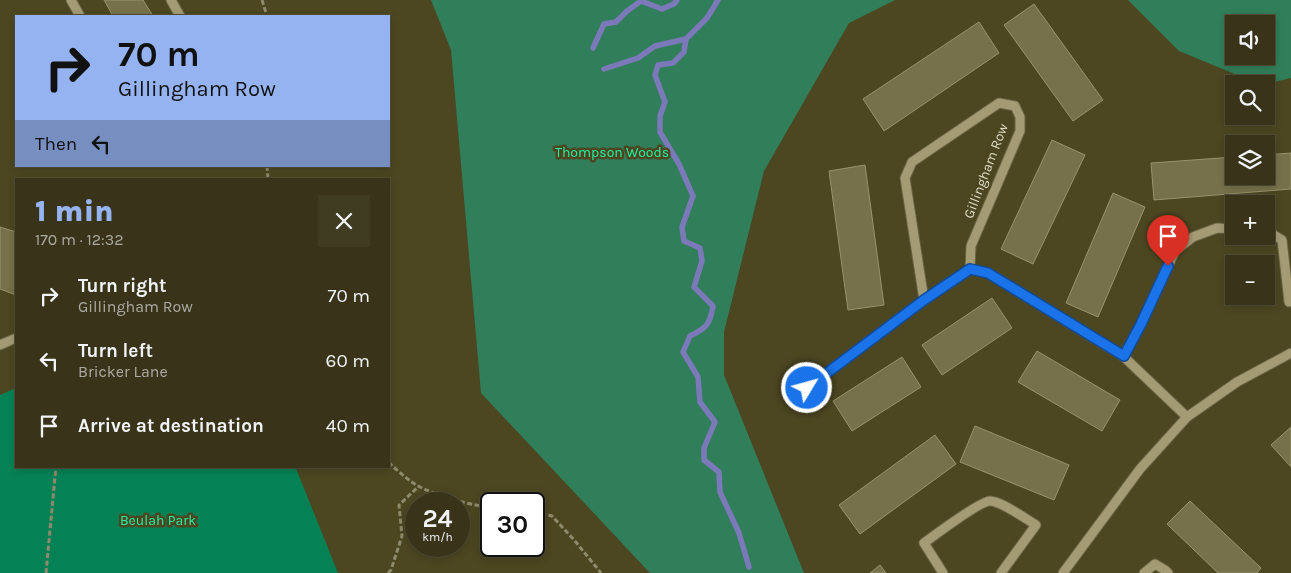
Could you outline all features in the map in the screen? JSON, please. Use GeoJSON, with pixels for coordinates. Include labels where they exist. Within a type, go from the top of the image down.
{"type":"FeatureCollection","features":[{"type":"Feature","properties":{"kind":"street"},"geometry":{"type":"LineString","coordinates":[[71,0],[79,15]]}},
{"type":"Feature","properties":{"kind":"street"},"geometry":{"type":"LineString","coordinates":[[171,0],[179,15]]}},
{"type":"Feature","properties":{"kind":"street","name":"Gillingham Row"},"geometry":{"type":"LineString","coordinates":[[924,300],[905,178],[912,162],[999,104],[1015,106],[1020,117],[1020,131],[971,246],[970,269]]}},
{"type":"Feature","properties":{"kind":"street"},"geometry":{"type":"LineString","coordinates":[[1124,356],[1175,251],[1193,237],[1217,228],[1225,228]]}},
{"type":"Feature","properties":{"kind":"street"},"geometry":{"type":"LineString","coordinates":[[1275,236],[1282,240],[1289,302]]}},
{"type":"Feature","properties":{"kind":"street"},"geometry":{"type":"LineString","coordinates":[[807,388],[924,300],[970,269],[988,273],[1124,356],[1187,417]]}},
{"type":"Feature","properties":{"kind":"street"},"geometry":{"type":"LineString","coordinates":[[0,345],[15,338]]}},
{"type":"Feature","properties":{"kind":"street"},"geometry":{"type":"LineString","coordinates":[[1062,573],[1140,469],[1187,417],[1237,382],[1291,354]]}},
{"type":"Feature","properties":{"kind":"street"},"geometry":{"type":"LineString","coordinates":[[944,573],[924,543],[979,505],[990,501],[1002,505],[1036,524],[1003,572]]}},
{"type":"Feature","properties":{"kind":"street"},"geometry":{"type":"LineString","coordinates":[[1144,573],[1155,564],[1168,573]]}},
{"type":"Feature","properties":{"kind":"path"},"geometry":{"type":"LineString","coordinates":[[262,0],[267,15]]}},
{"type":"Feature","properties":{"kind":"path"},"geometry":{"type":"LineString","coordinates":[[390,463],[419,486],[450,499],[480,506]]}},
{"type":"Feature","properties":{"kind":"path"},"geometry":{"type":"LineString","coordinates":[[46,573],[56,468]]}},
{"type":"Feature","properties":{"kind":"path"},"geometry":{"type":"LineString","coordinates":[[388,573],[391,570],[402,536],[399,505],[419,486]]}},
{"type":"Feature","properties":{"kind":"path"},"geometry":{"type":"LineString","coordinates":[[545,514],[552,516],[575,540],[601,573]]}},
{"type":"Feature","properties":{"kind":"green space","name":"Thompson Woods"},"geometry":{"type":"Polygon","coordinates":[[[431,0],[895,0],[849,23],[764,171],[724,332],[724,375],[804,573],[650,573],[481,393],[451,50],[431,0]]]}},
{"type":"Feature","properties":{"kind":"green space"},"geometry":{"type":"Polygon","coordinates":[[[1128,0],[1291,0],[1291,78],[1275,82],[1275,75],[1237,75],[1179,51],[1128,0]]]}},
{"type":"Feature","properties":{"kind":"green space","name":"Beulah Park"},"geometry":{"type":"Polygon","coordinates":[[[15,388],[15,468],[296,468],[338,573],[0,573],[0,395],[15,388]]]}},
{"type":"Feature","properties":{"kind":"building"},"geometry":{"type":"Polygon","coordinates":[[[104,0],[143,0],[152,15],[112,15],[104,0]]]}},
{"type":"Feature","properties":{"kind":"building"},"geometry":{"type":"Polygon","coordinates":[[[1034,4],[1103,100],[1073,121],[1004,25],[1034,4]]]}},
{"type":"Feature","properties":{"kind":"building"},"geometry":{"type":"Polygon","coordinates":[[[979,22],[999,53],[884,131],[863,99],[979,22]]]}},
{"type":"Feature","properties":{"kind":"building"},"geometry":{"type":"Polygon","coordinates":[[[1052,140],[1085,155],[1033,264],[1001,249],[1052,140]]]}},
{"type":"Feature","properties":{"kind":"building"},"geometry":{"type":"Polygon","coordinates":[[[1291,153],[1291,189],[1154,200],[1151,163],[1225,158],[1225,185],[1275,185],[1275,154],[1291,153]]]}},
{"type":"Feature","properties":{"kind":"building"},"geometry":{"type":"Polygon","coordinates":[[[865,165],[884,305],[848,310],[829,171],[865,165]]]}},
{"type":"Feature","properties":{"kind":"building"},"geometry":{"type":"Polygon","coordinates":[[[1113,193],[1145,207],[1098,317],[1066,303],[1113,193]]]}},
{"type":"Feature","properties":{"kind":"building"},"geometry":{"type":"Polygon","coordinates":[[[0,227],[15,232],[15,295],[0,289],[0,227]]]}},
{"type":"Feature","properties":{"kind":"building"},"geometry":{"type":"Polygon","coordinates":[[[992,298],[1012,328],[942,375],[922,345],[992,298]]]}},
{"type":"Feature","properties":{"kind":"building"},"geometry":{"type":"Polygon","coordinates":[[[1037,351],[1120,400],[1102,431],[1018,382],[1037,351]]]}},
{"type":"Feature","properties":{"kind":"building"},"geometry":{"type":"Polygon","coordinates":[[[902,357],[921,387],[852,431],[833,401],[902,357]]]}},
{"type":"Feature","properties":{"kind":"building"},"geometry":{"type":"Polygon","coordinates":[[[975,426],[1069,465],[1054,500],[960,462],[975,426]]]}},
{"type":"Feature","properties":{"kind":"building"},"geometry":{"type":"Polygon","coordinates":[[[1291,427],[1291,467],[1271,445],[1291,427]]]}},
{"type":"Feature","properties":{"kind":"building"},"geometry":{"type":"Polygon","coordinates":[[[935,435],[956,464],[860,534],[839,505],[935,435]]]}},
{"type":"Feature","properties":{"kind":"building"},"geometry":{"type":"Polygon","coordinates":[[[1190,501],[1261,568],[1257,573],[1218,573],[1167,524],[1190,501]]]}},
{"type":"Feature","properties":{"kind":"building"},"geometry":{"type":"Polygon","coordinates":[[[880,565],[886,573],[870,573],[880,565]]]}},
{"type":"Feature","properties":{"kind":"waterway"},"geometry":{"type":"LineString","coordinates":[[593,48],[604,24],[616,22],[641,1],[662,9],[674,4],[677,0]]}},
{"type":"Feature","properties":{"kind":"waterway"},"geometry":{"type":"LineString","coordinates":[[604,69],[638,58],[655,46],[686,39],[707,18],[718,0]]}},
{"type":"Feature","properties":{"kind":"waterway"},"geometry":{"type":"LineString","coordinates":[[686,39],[684,52],[673,63],[658,65],[655,75],[665,102],[660,116],[660,132],[679,164],[693,196],[682,227],[684,241],[700,248],[702,261],[694,287],[713,306],[707,325],[690,336],[683,352],[698,377],[700,402],[715,422],[704,448],[704,460],[719,472],[720,492],[739,533],[749,567]]}},
{"type":"Feature","properties":{"kind":"route"},"geometry":{"type":"LineString","coordinates":[[807,388],[924,300],[970,269],[988,273],[1124,356],[1168,266]]}}]}
